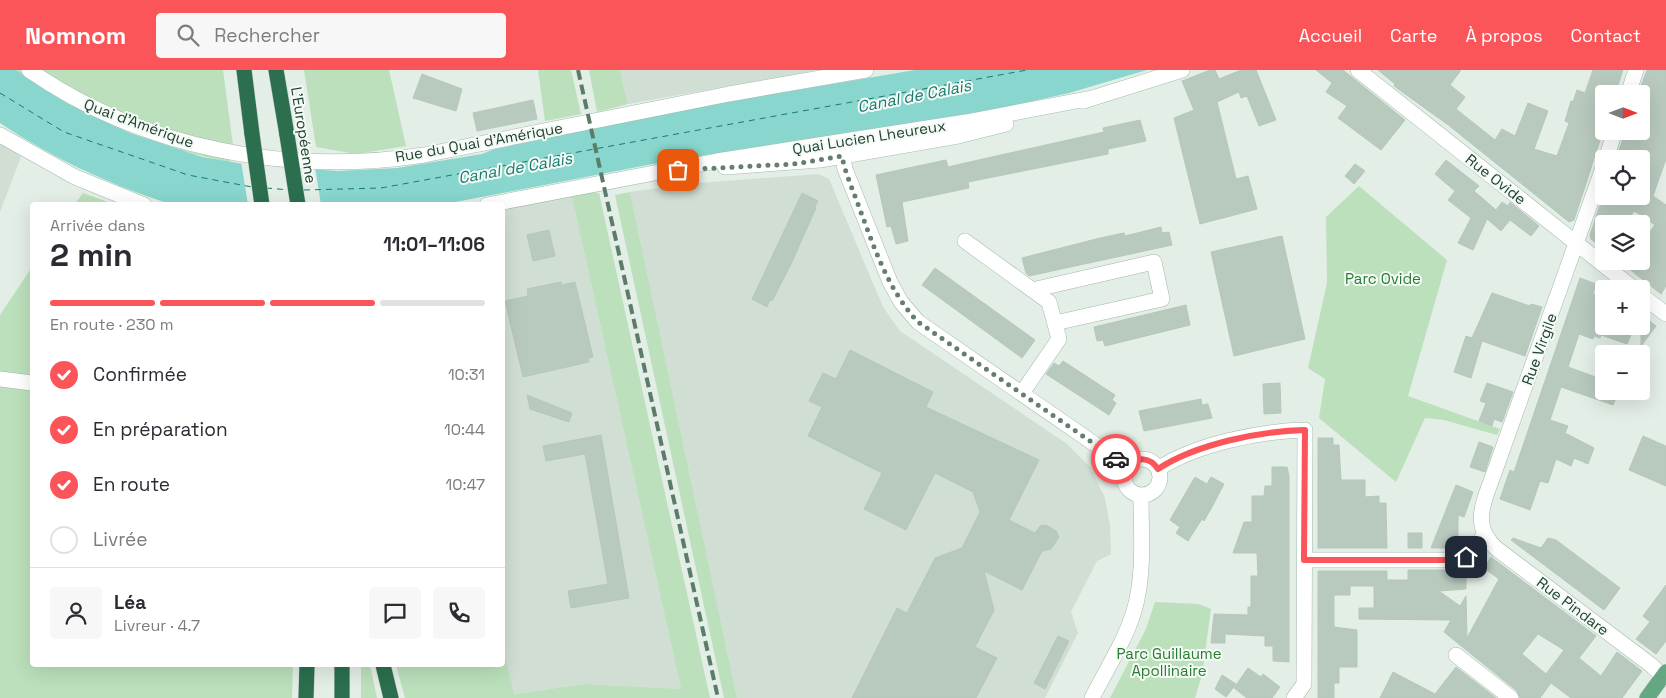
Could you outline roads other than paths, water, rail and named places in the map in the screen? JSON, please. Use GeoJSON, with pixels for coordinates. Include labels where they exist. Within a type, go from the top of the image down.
{"type":"FeatureCollection","features":[{"type":"Feature","properties":{"kind":"highway"},"geometry":{"type":"LineString","coordinates":[[244,70],[262,202]]}},
{"type":"Feature","properties":{"kind":"highway","name":"L'Européenne"},"geometry":{"type":"LineString","coordinates":[[276,70],[298,202]]}},
{"type":"Feature","properties":{"kind":"highway"},"geometry":{"type":"LineString","coordinates":[[306,698],[307,667]]}},
{"type":"Feature","properties":{"kind":"highway"},"geometry":{"type":"LineString","coordinates":[[342,667],[342,698]]}},
{"type":"Feature","properties":{"kind":"highway"},"geometry":{"type":"LineString","coordinates":[[383,667],[391,698]]}},
{"type":"Feature","properties":{"kind":"main road"},"geometry":{"type":"LineString","coordinates":[[1647,698],[1665,676]]}},
{"type":"Feature","properties":{"kind":"street","name":"Quai d'Amérique"},"geometry":{"type":"LineString","coordinates":[[29,70],[59,90],[97,110],[198,145],[226,152]]}},
{"type":"Feature","properties":{"kind":"street","name":"Rue du Quai d'Amérique"},"geometry":{"type":"LineString","coordinates":[[226,152],[251,156],[311,160],[406,158],[729,94],[866,70]]}},
{"type":"Feature","properties":{"kind":"street","name":"Quai Lucien Lheureux"},"geometry":{"type":"LineString","coordinates":[[502,202],[646,173],[841,148],[1092,98],[1182,70]]}},
{"type":"Feature","properties":{"kind":"street","name":"Rue Ovide"},"geometry":{"type":"LineString","coordinates":[[1358,70],[1623,280]]}},
{"type":"Feature","properties":{"kind":"street"},"geometry":{"type":"LineString","coordinates":[[1631,85],[1636,70]]}},
{"type":"Feature","properties":{"kind":"street"},"geometry":{"type":"LineString","coordinates":[[0,135],[75,177],[137,202]]}},
{"type":"Feature","properties":{"kind":"street"},"geometry":{"type":"LineString","coordinates":[[841,148],[863,218],[890,282],[901,302],[918,322],[1128,467]]}},
{"type":"Feature","properties":{"kind":"street","name":"Rue Virgile"},"geometry":{"type":"LineString","coordinates":[[1484,535],[1481,511],[1595,191]]}},
{"type":"Feature","properties":{"kind":"street"},"geometry":{"type":"LineString","coordinates":[[965,241],[1049,302],[1059,339],[1022,393]]}},
{"type":"Feature","properties":{"kind":"street"},"geometry":{"type":"LineString","coordinates":[[1032,290],[1154,262],[1162,299],[1055,323]]}},
{"type":"Feature","properties":{"kind":"street"},"geometry":{"type":"LineString","coordinates":[[1650,301],[1665,310]]}},
{"type":"Feature","properties":{"kind":"street"},"geometry":{"type":"LineString","coordinates":[[0,379],[30,383]]}},
{"type":"Feature","properties":{"kind":"street"},"geometry":{"type":"LineString","coordinates":[[1158,469],[1190,454],[1236,440],[1276,430],[1305,430],[1304,684],[1294,698]]}},
{"type":"Feature","properties":{"kind":"street"},"geometry":{"type":"LineString","coordinates":[[1136,460],[1145,460],[1153,463],[1158,469],[1160,480],[1156,488],[1149,493],[1141,495],[1133,492],[1126,484],[1125,475],[1128,467],[1136,460]]}},
{"type":"Feature","properties":{"kind":"street"},"geometry":{"type":"LineString","coordinates":[[1092,698],[1127,629],[1136,601],[1141,573],[1141,495]]}},
{"type":"Feature","properties":{"kind":"street"},"geometry":{"type":"LineString","coordinates":[[1304,560],[1460,560],[1473,552],[1484,535]]}},
{"type":"Feature","properties":{"kind":"street","name":"Rue Pindare"},"geometry":{"type":"LineString","coordinates":[[1484,535],[1497,549],[1665,676]]}},
{"type":"Feature","properties":{"kind":"street"},"geometry":{"type":"LineString","coordinates":[[1456,655],[1511,698]]}},
{"type":"Feature","properties":{"kind":"water","name":"Canal de Calais"},"geometry":{"type":"Polygon","coordinates":[[[0,70],[16,70],[67,103],[130,133],[202,157],[250,165],[338,171],[397,168],[482,154],[495,149],[703,106],[915,70],[1147,70],[1069,93],[987,111],[668,161],[456,202],[164,202],[79,168],[39,147],[0,123],[0,70]]]}},
{"type":"Feature","properties":{"kind":"railway"},"geometry":{"type":"LineString","coordinates":[[578,70],[718,698]]}},
{"type":"Feature","properties":{"kind":"park label","name":"Parc Ovide"},"geometry":{"type":"Point","coordinates":[1383,278]}},
{"type":"Feature","properties":{"kind":"park label","name":"Parc Guillaume Apollinaire"},"geometry":{"type":"Point","coordinates":[1169,662]}}]}
